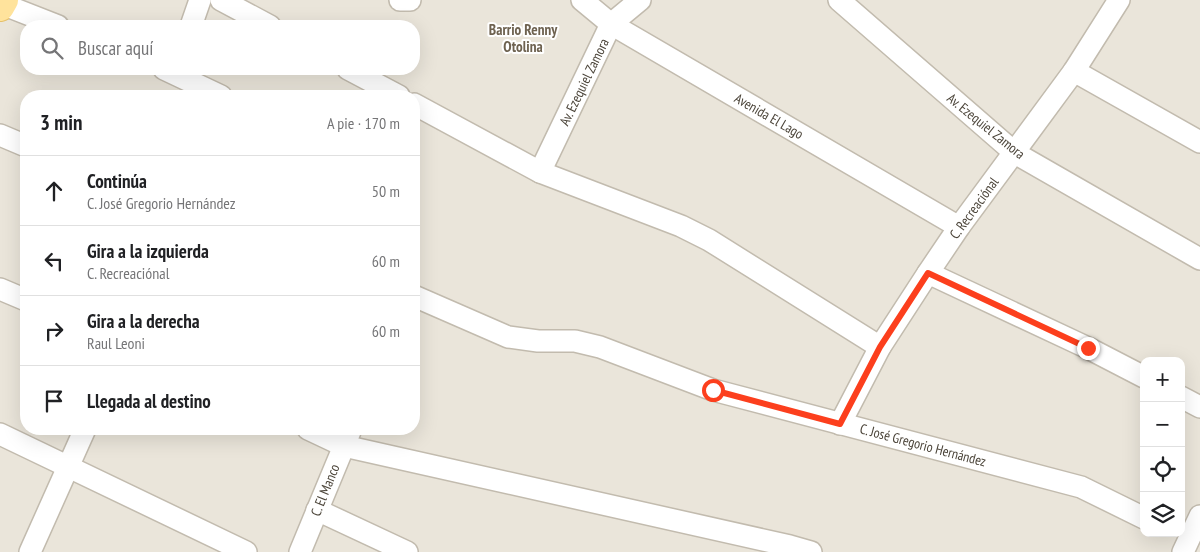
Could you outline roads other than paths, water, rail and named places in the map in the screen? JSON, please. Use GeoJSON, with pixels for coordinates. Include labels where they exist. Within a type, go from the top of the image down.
{"type":"FeatureCollection","features":[{"type":"Feature","properties":{"kind":"street"},"geometry":{"type":"LineString","coordinates":[[193,20],[200,0]]}},
{"type":"Feature","properties":{"kind":"street"},"geometry":{"type":"LineString","coordinates":[[221,0],[259,20]]}},
{"type":"Feature","properties":{"kind":"street"},"geometry":{"type":"LineString","coordinates":[[400,0],[410,0]]}},
{"type":"Feature","properties":{"kind":"street","name":"Avenida El Lago"},"geometry":{"type":"LineString","coordinates":[[582,0],[611,24],[959,228]]}},
{"type":"Feature","properties":{"kind":"street","name":"Av. Ezequiel Zamora"},"geometry":{"type":"LineString","coordinates":[[540,172],[611,24],[640,0]]}},
{"type":"Feature","properties":{"kind":"street","name":"Av. Ezequiel Zamora"},"geometry":{"type":"LineString","coordinates":[[839,0],[1015,153],[1200,259]]}},
{"type":"Feature","properties":{"kind":"street","name":"C. Recreaciónal"},"geometry":{"type":"LineString","coordinates":[[840,424],[880,347],[928,273],[1074,71],[1117,1]]}},
{"type":"Feature","properties":{"kind":"street"},"geometry":{"type":"LineString","coordinates":[[2,4],[43,20]]}},
{"type":"Feature","properties":{"kind":"street"},"geometry":{"type":"LineString","coordinates":[[1074,71],[1200,142]]}},
{"type":"Feature","properties":{"kind":"street"},"geometry":{"type":"LineString","coordinates":[[181,75],[210,90]]}},
{"type":"Feature","properties":{"kind":"street"},"geometry":{"type":"LineString","coordinates":[[359,75],[388,90]]}},
{"type":"Feature","properties":{"kind":"street"},"geometry":{"type":"LineString","coordinates":[[420,107],[540,172],[681,226],[708,240],[880,347]]}},
{"type":"Feature","properties":{"kind":"street"},"geometry":{"type":"LineString","coordinates":[[0,135],[20,143]]}},
{"type":"Feature","properties":{"kind":"street"},"geometry":{"type":"LineString","coordinates":[[928,273],[1088,348],[1140,375]]}},
{"type":"Feature","properties":{"kind":"street"},"geometry":{"type":"LineString","coordinates":[[0,289],[20,297]]}},
{"type":"Feature","properties":{"kind":"street","name":"C. José Gregorio Hernández"},"geometry":{"type":"LineString","coordinates":[[420,299],[508,336],[538,341],[575,341],[600,347],[713,390],[1081,486],[1140,516]]}},
{"type":"Feature","properties":{"kind":"street"},"geometry":{"type":"LineString","coordinates":[[1185,399],[1200,407]]}},
{"type":"Feature","properties":{"kind":"street"},"geometry":{"type":"LineString","coordinates":[[0,434],[246,552]]}},
{"type":"Feature","properties":{"kind":"street"},"geometry":{"type":"LineString","coordinates":[[30,552],[82,435]]}},
{"type":"Feature","properties":{"kind":"street"},"geometry":{"type":"LineString","coordinates":[[347,437],[811,552]]}},
{"type":"Feature","properties":{"kind":"street","name":"C. El Manco"},"geometry":{"type":"LineString","coordinates":[[300,552],[347,437]]}},
{"type":"Feature","properties":{"kind":"street"},"geometry":{"type":"LineString","coordinates":[[317,510],[407,552]]}},
{"type":"Feature","properties":{"kind":"street"},"geometry":{"type":"LineString","coordinates":[[1186,543],[1200,516]]}},
{"type":"Feature","properties":{"kind":"district","name":"Barrio Renny Otolina"},"geometry":{"type":"Point","coordinates":[523,38]}}]}
